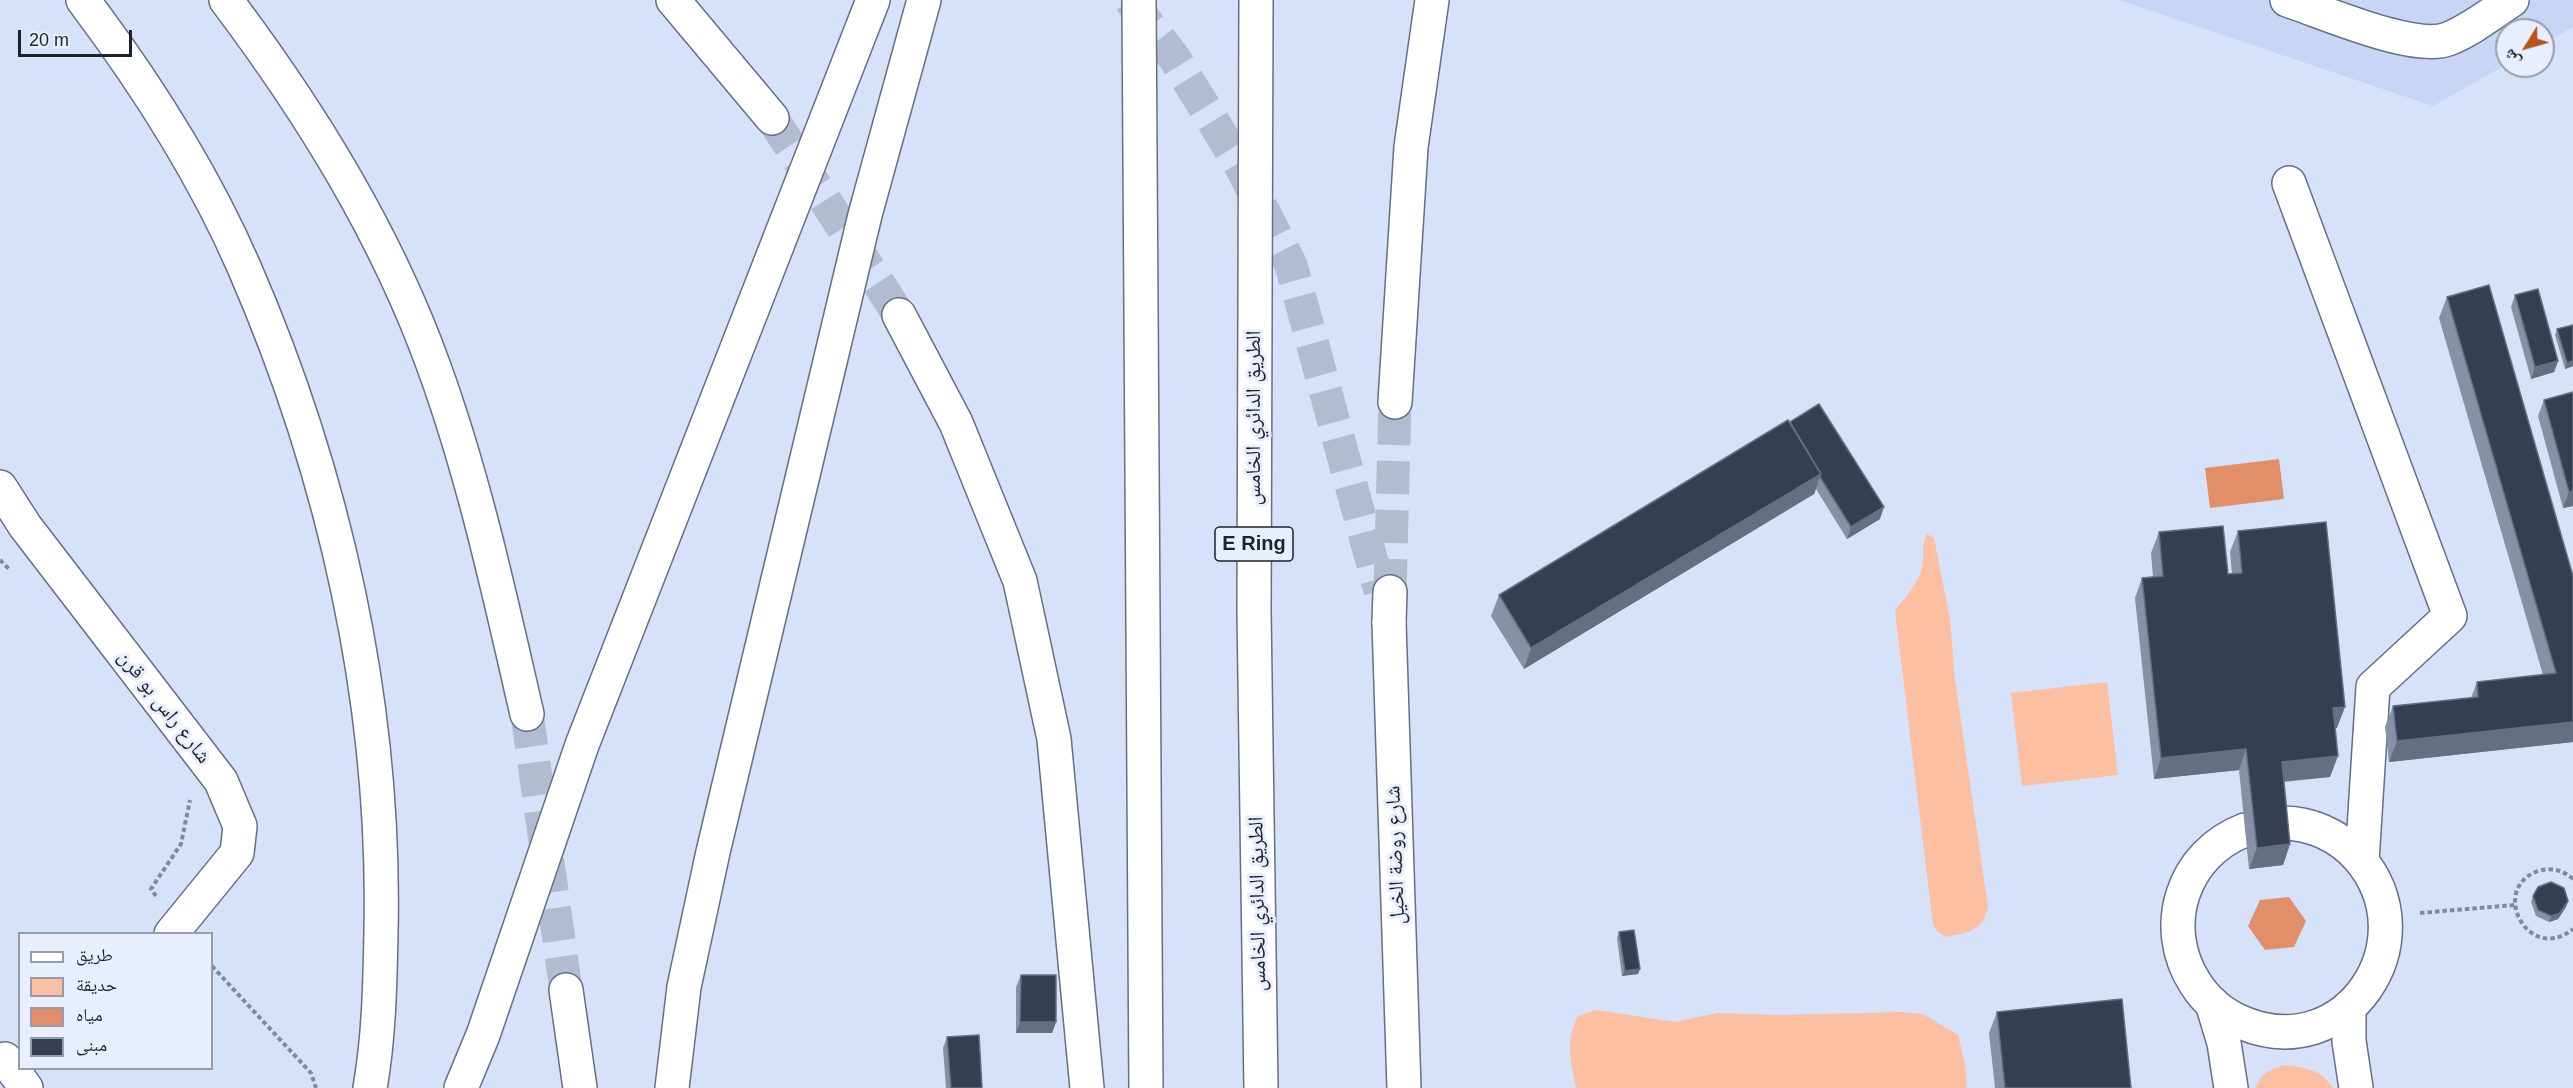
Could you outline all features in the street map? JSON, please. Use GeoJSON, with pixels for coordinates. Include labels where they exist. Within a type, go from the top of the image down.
{"type":"FeatureCollection","features":[{"type":"Feature","properties":{"kind":"main road"},"geometry":{"type":"LineString","coordinates":[[83,0],[144,87],[189,159],[244,266],[282,362],[315,461],[341,561],[362,662],[377,765],[382,867],[380,970],[370,1088]]}},
{"type":"Feature","properties":{"kind":"main road"},"geometry":{"type":"LineString","coordinates":[[226,0],[277,67],[337,162],[390,262],[429,355],[469,472],[527,714]]}},
{"type":"Feature","properties":{"kind":"main road"},"geometry":{"type":"LineString","coordinates":[[673,0],[772,118]]}},
{"type":"Feature","properties":{"kind":"main road"},"geometry":{"type":"LineString","coordinates":[[461,1088],[483,1035],[582,745],[873,0]]}},
{"type":"Feature","properties":{"kind":"main road"},"geometry":{"type":"LineString","coordinates":[[672,1088],[684,987],[713,852],[865,215],[924,0]]}},
{"type":"Feature","properties":{"kind":"main road"},"geometry":{"type":"LineString","coordinates":[[1139,0],[1146,1088]]}},
{"type":"Feature","properties":{"kind":"main road","name":"الطريق الدائري الخامس"},"geometry":{"type":"LineString","coordinates":[[1256,0],[1254,611],[1261,1088]]}},
{"type":"Feature","properties":{"kind":"main road"},"geometry":{"type":"LineString","coordinates":[[1395,402],[1411,147],[1432,0]]}},
{"type":"Feature","properties":{"kind":"main road"},"geometry":{"type":"LineString","coordinates":[[2287,0],[2400,38],[2427,42],[2447,39],[2512,0]]}},
{"type":"Feature","properties":{"kind":"main road"},"geometry":{"type":"LineString","coordinates":[[2289,183],[2450,616],[2373,687],[2362,861]]}},
{"type":"Feature","properties":{"kind":"main road"},"geometry":{"type":"LineString","coordinates":[[899,315],[956,423],[1020,580],[1054,739],[1087,1088]]}},
{"type":"Feature","properties":{"kind":"main road","name":"شارع راس بو قرن"},"geometry":{"type":"LineString","coordinates":[[0,487],[25,526],[221,781],[240,825],[237,853],[174,931]]}},
{"type":"Feature","properties":{"kind":"main road","name":"شارع روضة الخيل"},"geometry":{"type":"LineString","coordinates":[[1386,602],[1404,1088]]}},
{"type":"Feature","properties":{"kind":"main road"},"geometry":{"type":"LineString","coordinates":[[2245,830],[2231,835],[2206,854],[2188,879],[2179,909],[2178,940],[2187,970],[2204,997],[2229,1017],[2257,1029],[2288,1032],[2319,1026],[2349,1007],[2368,988],[2382,960],[2387,929],[2382,898],[2370,869],[2349,846],[2322,830],[2292,822],[2279,823]]}},
{"type":"Feature","properties":{"kind":"main road"},"geometry":{"type":"LineString","coordinates":[[566,990],[580,1088]]}},
{"type":"Feature","properties":{"kind":"main road"},"geometry":{"type":"LineString","coordinates":[[2212,1003],[2224,1043],[2231,1088]]}},
{"type":"Feature","properties":{"kind":"main road"},"geometry":{"type":"LineString","coordinates":[[2349,1007],[2349,1041],[2355,1088]]}},
{"type":"Feature","properties":{"kind":"main road"},"geometry":{"type":"LineString","coordinates":[[8,1058],[26,1088]]}},
{"type":"Feature","properties":{"kind":"path"},"geometry":{"type":"LineString","coordinates":[[0,561],[14,574]]}},
{"type":"Feature","properties":{"kind":"path"},"geometry":{"type":"LineString","coordinates":[[174,931],[151,889],[181,843],[190,800],[183,791]]}},
{"type":"Feature","properties":{"kind":"path"},"geometry":{"type":"LineString","coordinates":[[2573,879],[2563,872],[2551,869],[2532,874],[2519,887],[2515,905],[2521,923],[2535,935],[2554,938],[2573,929]]}},
{"type":"Feature","properties":{"kind":"path"},"geometry":{"type":"LineString","coordinates":[[2385,916],[2515,905]]}},
{"type":"Feature","properties":{"kind":"path"},"geometry":{"type":"LineString","coordinates":[[213,967],[311,1073],[316,1088]]}},
{"type":"Feature","properties":{"kind":"shaded area"},"geometry":{"type":"Polygon","coordinates":[[[2119,0],[2573,0],[2573,27],[2555,37],[2555,18],[2495,18],[2495,71],[2433,106],[2119,0]]]}},
{"type":"Feature","properties":{"kind":"green space"},"geometry":{"type":"Polygon","coordinates":[[[1927,534],[1934,538],[1950,619],[1955,680],[1988,907],[1982,922],[1973,930],[1946,937],[1933,925],[1895,611],[1912,588],[1922,569],[1923,546],[1927,534]]]}},
{"type":"Feature","properties":{"kind":"green space"},"geometry":{"type":"Polygon","coordinates":[[[2107,682],[2118,775],[2022,786],[2011,693],[2107,682]]]}},
{"type":"Feature","properties":{"kind":"green space"},"geometry":{"type":"Polygon","coordinates":[[[1596,1010],[1675,1022],[1718,1013],[1780,1015],[1900,1012],[1923,1014],[1958,1035],[1965,1064],[1967,1088],[1576,1088],[1570,1051],[1571,1034],[1578,1016],[1596,1010]]]}},
{"type":"Feature","properties":{"kind":"green space"},"geometry":{"type":"Polygon","coordinates":[[[2284,1065],[2305,1068],[2318,1073],[2333,1088],[2256,1088],[2267,1073],[2284,1065]]]}},
{"type":"Feature","properties":{"kind":"water"},"geometry":{"type":"Polygon","coordinates":[[[2279,459],[2284,499],[2210,508],[2205,468],[2279,459]]]}},
{"type":"Feature","properties":{"kind":"water"},"geometry":{"type":"Polygon","coordinates":[[[2289,897],[2306,921],[2294,947],[2265,950],[2248,926],[2260,900],[2289,897]]]}},
{"type":"Feature","properties":{"kind":"building"},"geometry":{"type":"Polygon","coordinates":[[[2489,285],[2573,576],[2573,722],[2397,741],[2393,706],[2478,697],[2477,682],[2556,673],[2447,297],[2489,285]]]}},
{"type":"Feature","properties":{"kind":"building"},"geometry":{"type":"Polygon","coordinates":[[[2538,289],[2558,361],[2535,367],[2515,295],[2538,289]]]}},
{"type":"Feature","properties":{"kind":"building"},"geometry":{"type":"Polygon","coordinates":[[[2573,325],[2573,361],[2567,363],[2557,329],[2573,325]]]}},
{"type":"Feature","properties":{"kind":"building"},"geometry":{"type":"Polygon","coordinates":[[[2573,392],[2573,491],[2569,492],[2544,400],[2573,392]]]}},
{"type":"Feature","properties":{"kind":"building"},"geometry":{"type":"Polygon","coordinates":[[[1819,404],[1884,507],[1851,527],[1790,422],[1819,404]]]}},
{"type":"Feature","properties":{"kind":"building"},"geometry":{"type":"Polygon","coordinates":[[[1788,420],[1821,474],[1531,648],[1499,595],[1788,420]]]}},
{"type":"Feature","properties":{"kind":"building"},"geometry":{"type":"Polygon","coordinates":[[[2326,522],[2345,707],[2333,708],[2338,756],[2282,762],[2290,844],[2257,848],[2246,749],[2161,758],[2142,578],[2163,576],[2159,532],[2223,526],[2228,574],[2242,573],[2238,531],[2326,522]]]}},
{"type":"Feature","properties":{"kind":"building"},"geometry":{"type":"Polygon","coordinates":[[[2551,882],[2564,888],[2568,901],[2560,913],[2551,916],[2538,910],[2533,896],[2538,887],[2551,882]]]}},
{"type":"Feature","properties":{"kind":"building"},"geometry":{"type":"Polygon","coordinates":[[[1634,930],[1640,969],[1625,971],[1619,932],[1634,930]]]}},
{"type":"Feature","properties":{"kind":"building"},"geometry":{"type":"Polygon","coordinates":[[[1021,975],[1056,975],[1056,1022],[1020,1022],[1021,975]]]}},
{"type":"Feature","properties":{"kind":"building"},"geometry":{"type":"Polygon","coordinates":[[[2122,999],[2131,1088],[2005,1088],[1997,1012],[2122,999]]]}},
{"type":"Feature","properties":{"kind":"building"},"geometry":{"type":"Polygon","coordinates":[[[979,1035],[982,1088],[951,1088],[947,1037],[979,1035]]]}},
{"type":"Feature","properties":{"kind":"tunnel"},"geometry":{"type":"LineString","coordinates":[[1130,0],[1175,59],[1241,167],[1291,265],[1380,591]]}},
{"type":"Feature","properties":{"kind":"tunnel"},"geometry":{"type":"LineString","coordinates":[[772,118],[899,315]]}},
{"type":"Feature","properties":{"kind":"tunnel"},"geometry":{"type":"LineString","coordinates":[[1390,592],[1395,402]]}},
{"type":"Feature","properties":{"kind":"tunnel"},"geometry":{"type":"LineString","coordinates":[[527,714],[566,990]]}}]}
